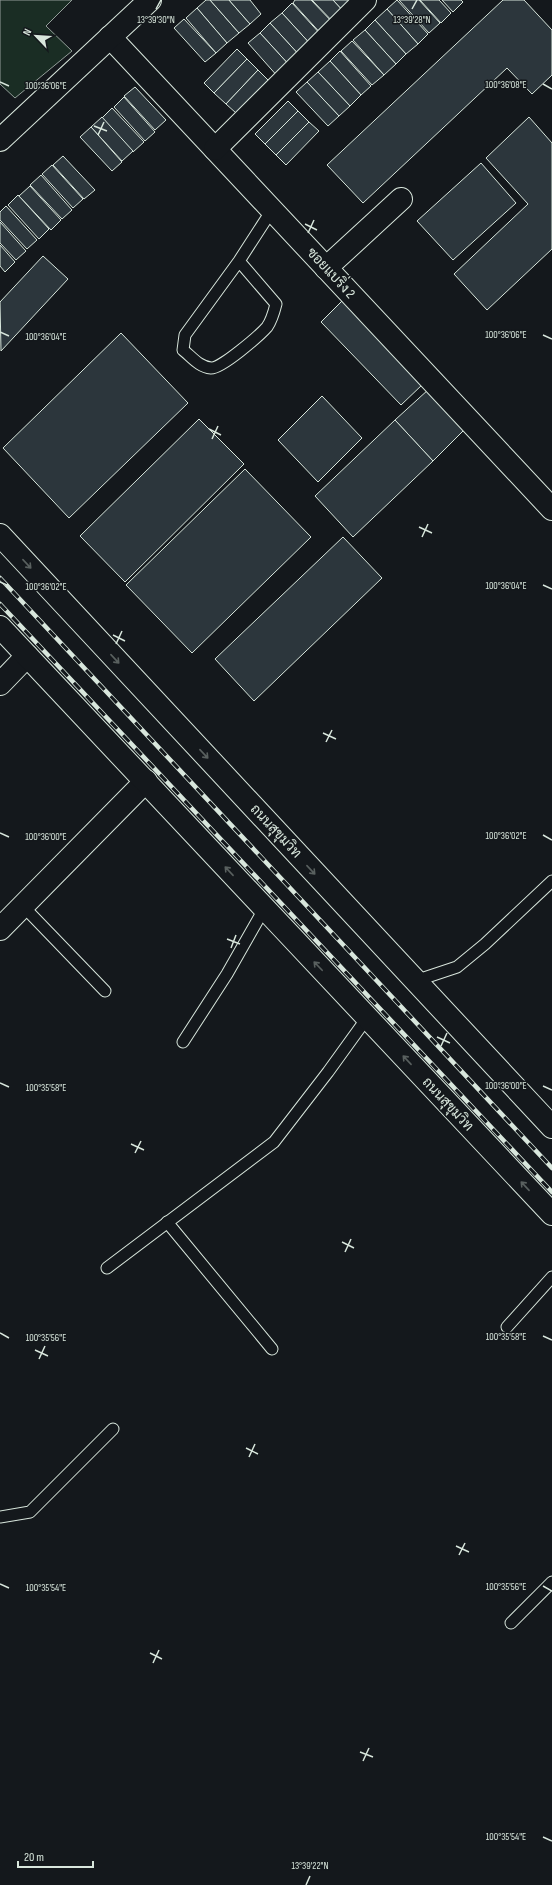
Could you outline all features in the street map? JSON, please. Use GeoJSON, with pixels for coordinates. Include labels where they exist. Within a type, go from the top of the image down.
{"type":"FeatureCollection","features":[{"type":"Feature","properties":{"kind":"main road"},"geometry":{"type":"LineString","coordinates":[[0,140],[150,0]]}},
{"type":"Feature","properties":{"kind":"main road"},"geometry":{"type":"LineString","coordinates":[[215,149],[365,0]]}},
{"type":"Feature","properties":{"kind":"main road","name":"ซอยแบริ่ง 2"},"geometry":{"type":"LineString","coordinates":[[110,37],[552,510]]}},
{"type":"Feature","properties":{"kind":"main road"},"geometry":{"type":"LineString","coordinates":[[326,268],[400,199]]}},
{"type":"Feature","properties":{"kind":"main road","name":"ถนนสุขุมวิท"},"geometry":{"type":"LineString","coordinates":[[0,535],[552,1127]]}},
{"type":"Feature","properties":{"kind":"main road","name":"ถนนสุขุมวิท"},"geometry":{"type":"LineString","coordinates":[[0,627],[552,1214]]}},
{"type":"Feature","properties":{"kind":"main road"},"geometry":{"type":"LineString","coordinates":[[0,684],[27,656]]}},
{"type":"Feature","properties":{"kind":"main road"},"geometry":{"type":"LineString","coordinates":[[0,930],[146,781]]}},
{"type":"Feature","properties":{"kind":"lane"},"geometry":{"type":"LineString","coordinates":[[239,261],[276,304],[274,315],[267,327],[224,364],[213,369],[202,367],[183,350],[185,335],[239,261],[272,210]]}},
{"type":"Feature","properties":{"kind":"lane"},"geometry":{"type":"LineString","coordinates":[[415,981],[457,967],[485,944],[552,881]]}},
{"type":"Feature","properties":{"kind":"lane"},"geometry":{"type":"LineString","coordinates":[[23,906],[105,991]]}},
{"type":"Feature","properties":{"kind":"lane"},"geometry":{"type":"LineString","coordinates":[[183,1042],[227,974],[264,909]]}},
{"type":"Feature","properties":{"kind":"lane"},"geometry":{"type":"LineString","coordinates":[[107,1268],[274,1142],[367,1018]]}},
{"type":"Feature","properties":{"kind":"lane"},"geometry":{"type":"LineString","coordinates":[[167,1222],[272,1349]]}},
{"type":"Feature","properties":{"kind":"lane"},"geometry":{"type":"LineString","coordinates":[[507,1327],[552,1277]]}},
{"type":"Feature","properties":{"kind":"lane"},"geometry":{"type":"LineString","coordinates":[[0,1517],[30,1512],[113,1429]]}},
{"type":"Feature","properties":{"kind":"lane"},"geometry":{"type":"LineString","coordinates":[[511,1623],[552,1582]]}},
{"type":"Feature","properties":{"kind":"green space"},"geometry":{"type":"Polygon","coordinates":[[[0,0],[72,0],[46,26],[72,51],[15,98],[0,84],[0,0]]]}},
{"type":"Feature","properties":{"kind":"building"},"geometry":{"type":"Polygon","coordinates":[[[206,0],[210,0],[239,33],[227,43],[197,8],[206,0]]]}},
{"type":"Feature","properties":{"kind":"building"},"geometry":{"type":"Polygon","coordinates":[[[210,0],[229,0],[250,24],[239,33],[210,0]]]}},
{"type":"Feature","properties":{"kind":"building"},"geometry":{"type":"Polygon","coordinates":[[[229,0],[250,0],[261,14],[250,24],[229,0]]]}},
{"type":"Feature","properties":{"kind":"building"},"geometry":{"type":"Polygon","coordinates":[[[295,0],[311,0],[336,26],[324,37],[293,3],[295,0]]]}},
{"type":"Feature","properties":{"kind":"building"},"geometry":{"type":"Polygon","coordinates":[[[312,0],[333,0],[348,16],[337,26],[312,0]]]}},
{"type":"Feature","properties":{"kind":"building"},"geometry":{"type":"Polygon","coordinates":[[[333,0],[353,0],[348,16],[333,0]]]}},
{"type":"Feature","properties":{"kind":"building"},"geometry":{"type":"Polygon","coordinates":[[[397,0],[428,34],[418,44],[387,9],[397,0]]]}},
{"type":"Feature","properties":{"kind":"building"},"geometry":{"type":"Polygon","coordinates":[[[399,0],[419,0],[440,23],[429,33],[399,0]]]}},
{"type":"Feature","properties":{"kind":"building"},"geometry":{"type":"Polygon","coordinates":[[[420,0],[439,0],[451,13],[441,23],[420,0]]]}},
{"type":"Feature","properties":{"kind":"building"},"geometry":{"type":"Polygon","coordinates":[[[442,0],[461,0],[463,2],[453,12],[442,0]]]}},
{"type":"Feature","properties":{"kind":"building"},"geometry":{"type":"Polygon","coordinates":[[[503,0],[524,0],[552,30],[552,75],[532,94],[507,68],[363,203],[327,165],[503,0]]]}},
{"type":"Feature","properties":{"kind":"building"},"geometry":{"type":"Polygon","coordinates":[[[292,3],[323,37],[313,47],[282,13],[292,3]]]}},
{"type":"Feature","properties":{"kind":"building"},"geometry":{"type":"Polygon","coordinates":[[[197,8],[227,43],[216,53],[186,18],[197,8]]]}},
{"type":"Feature","properties":{"kind":"building"},"geometry":{"type":"Polygon","coordinates":[[[387,9],[418,44],[406,54],[375,20],[387,9]]]}},
{"type":"Feature","properties":{"kind":"building"},"geometry":{"type":"Polygon","coordinates":[[[282,13],[313,47],[301,57],[270,23],[282,13]]]}},
{"type":"Feature","properties":{"kind":"building"},"geometry":{"type":"Polygon","coordinates":[[[184,19],[216,53],[205,62],[174,28],[184,19]]]}},
{"type":"Feature","properties":{"kind":"building"},"geometry":{"type":"Polygon","coordinates":[[[375,20],[406,54],[396,64],[365,30],[375,20]]]}},
{"type":"Feature","properties":{"kind":"building"},"geometry":{"type":"Polygon","coordinates":[[[270,23],[301,57],[291,67],[260,33],[270,23]]]}},
{"type":"Feature","properties":{"kind":"building"},"geometry":{"type":"Polygon","coordinates":[[[365,30],[396,64],[384,75],[353,40],[365,30]]]}},
{"type":"Feature","properties":{"kind":"building"},"geometry":{"type":"Polygon","coordinates":[[[260,33],[291,67],[279,78],[248,43],[260,33]]]}},
{"type":"Feature","properties":{"kind":"building"},"geometry":{"type":"Polygon","coordinates":[[[352,41],[384,75],[372,85],[341,51],[352,41]]]}},
{"type":"Feature","properties":{"kind":"building"},"geometry":{"type":"Polygon","coordinates":[[[237,49],[247,59],[214,93],[204,83],[237,49]]]}},
{"type":"Feature","properties":{"kind":"building"},"geometry":{"type":"Polygon","coordinates":[[[340,51],[371,86],[361,95],[330,61],[340,51]]]}},
{"type":"Feature","properties":{"kind":"building"},"geometry":{"type":"Polygon","coordinates":[[[247,59],[258,70],[226,104],[214,93],[247,59]]]}},
{"type":"Feature","properties":{"kind":"building"},"geometry":{"type":"Polygon","coordinates":[[[330,61],[361,95],[350,106],[318,72],[330,61]]]}},
{"type":"Feature","properties":{"kind":"building"},"geometry":{"type":"Polygon","coordinates":[[[258,70],[268,80],[236,113],[226,104],[258,70]]]}},
{"type":"Feature","properties":{"kind":"building"},"geometry":{"type":"Polygon","coordinates":[[[318,72],[350,106],[339,116],[307,82],[318,72]]]}},
{"type":"Feature","properties":{"kind":"building"},"geometry":{"type":"Polygon","coordinates":[[[307,82],[339,116],[328,126],[296,92],[307,82]]]}},
{"type":"Feature","properties":{"kind":"building"},"geometry":{"type":"Polygon","coordinates":[[[135,87],[166,120],[155,130],[124,96],[135,87]]]}},
{"type":"Feature","properties":{"kind":"building"},"geometry":{"type":"Polygon","coordinates":[[[124,97],[155,132],[145,141],[114,107],[124,97]]]}},
{"type":"Feature","properties":{"kind":"building"},"geometry":{"type":"Polygon","coordinates":[[[288,101],[298,111],[265,144],[255,134],[288,101]]]}},
{"type":"Feature","properties":{"kind":"building"},"geometry":{"type":"Polygon","coordinates":[[[112,108],[144,142],[133,152],[102,118],[112,108]]]}},
{"type":"Feature","properties":{"kind":"building"},"geometry":{"type":"Polygon","coordinates":[[[298,111],[309,122],[276,155],[265,144],[298,111]]]}},
{"type":"Feature","properties":{"kind":"building"},"geometry":{"type":"Polygon","coordinates":[[[102,117],[133,151],[122,161],[91,127],[102,117]]]}},
{"type":"Feature","properties":{"kind":"building"},"geometry":{"type":"Polygon","coordinates":[[[529,117],[552,143],[552,249],[487,310],[454,274],[528,204],[486,158],[529,117]]]}},
{"type":"Feature","properties":{"kind":"building"},"geometry":{"type":"Polygon","coordinates":[[[309,122],[319,131],[286,165],[276,155],[309,122]]]}},
{"type":"Feature","properties":{"kind":"building"},"geometry":{"type":"Polygon","coordinates":[[[91,127],[122,162],[112,171],[80,137],[91,127]]]}},
{"type":"Feature","properties":{"kind":"building"},"geometry":{"type":"Polygon","coordinates":[[[63,156],[95,190],[84,199],[53,165],[63,156]]]}},
{"type":"Feature","properties":{"kind":"building"},"geometry":{"type":"Polygon","coordinates":[[[481,163],[516,203],[453,260],[417,221],[481,163]]]}},
{"type":"Feature","properties":{"kind":"building"},"geometry":{"type":"Polygon","coordinates":[[[52,165],[83,199],[73,208],[42,174],[52,165]]]}},
{"type":"Feature","properties":{"kind":"building"},"geometry":{"type":"Polygon","coordinates":[[[41,175],[72,210],[62,219],[30,185],[41,175]]]}},
{"type":"Feature","properties":{"kind":"building"},"geometry":{"type":"Polygon","coordinates":[[[30,186],[61,220],[51,230],[19,196],[30,186]]]}},
{"type":"Feature","properties":{"kind":"building"},"geometry":{"type":"Polygon","coordinates":[[[18,195],[49,229],[39,239],[8,205],[18,195]]]}},
{"type":"Feature","properties":{"kind":"building"},"geometry":{"type":"Polygon","coordinates":[[[6,206],[37,240],[27,249],[0,220],[0,212],[6,206]]]}},
{"type":"Feature","properties":{"kind":"building"},"geometry":{"type":"Polygon","coordinates":[[[0,222],[26,251],[16,260],[0,243],[0,222]]]}},
{"type":"Feature","properties":{"kind":"building"},"geometry":{"type":"Polygon","coordinates":[[[0,245],[15,262],[5,272],[0,266],[0,245]]]}},
{"type":"Feature","properties":{"kind":"building"},"geometry":{"type":"Polygon","coordinates":[[[43,256],[68,279],[1,351],[0,302],[43,256]]]}},
{"type":"Feature","properties":{"kind":"building"},"geometry":{"type":"Polygon","coordinates":[[[343,300],[423,384],[401,405],[321,322],[343,300]]]}},
{"type":"Feature","properties":{"kind":"building"},"geometry":{"type":"Polygon","coordinates":[[[121,333],[188,403],[69,518],[3,448],[121,333]]]}},
{"type":"Feature","properties":{"kind":"building"},"geometry":{"type":"Polygon","coordinates":[[[429,389],[466,428],[433,461],[395,420],[429,389]]]}},
{"type":"Feature","properties":{"kind":"building"},"geometry":{"type":"Polygon","coordinates":[[[322,396],[362,438],[318,482],[278,440],[322,396]]]}},
{"type":"Feature","properties":{"kind":"building"},"geometry":{"type":"Polygon","coordinates":[[[199,419],[244,464],[125,582],[80,536],[199,419]]]}},
{"type":"Feature","properties":{"kind":"building"},"geometry":{"type":"Polygon","coordinates":[[[395,420],[433,461],[353,537],[315,496],[395,420]]]}},
{"type":"Feature","properties":{"kind":"building"},"geometry":{"type":"Polygon","coordinates":[[[245,469],[311,537],[192,653],[126,585],[245,469]]]}},
{"type":"Feature","properties":{"kind":"building"},"geometry":{"type":"Polygon","coordinates":[[[343,537],[382,578],[254,701],[215,659],[343,537]]]}},
{"type":"Feature","properties":{"kind":"railway"},"geometry":{"type":"LineString","coordinates":[[0,578],[552,1168]]}},
{"type":"Feature","properties":{"kind":"railway"},"geometry":{"type":"LineString","coordinates":[[0,604],[552,1192]]}}]}
